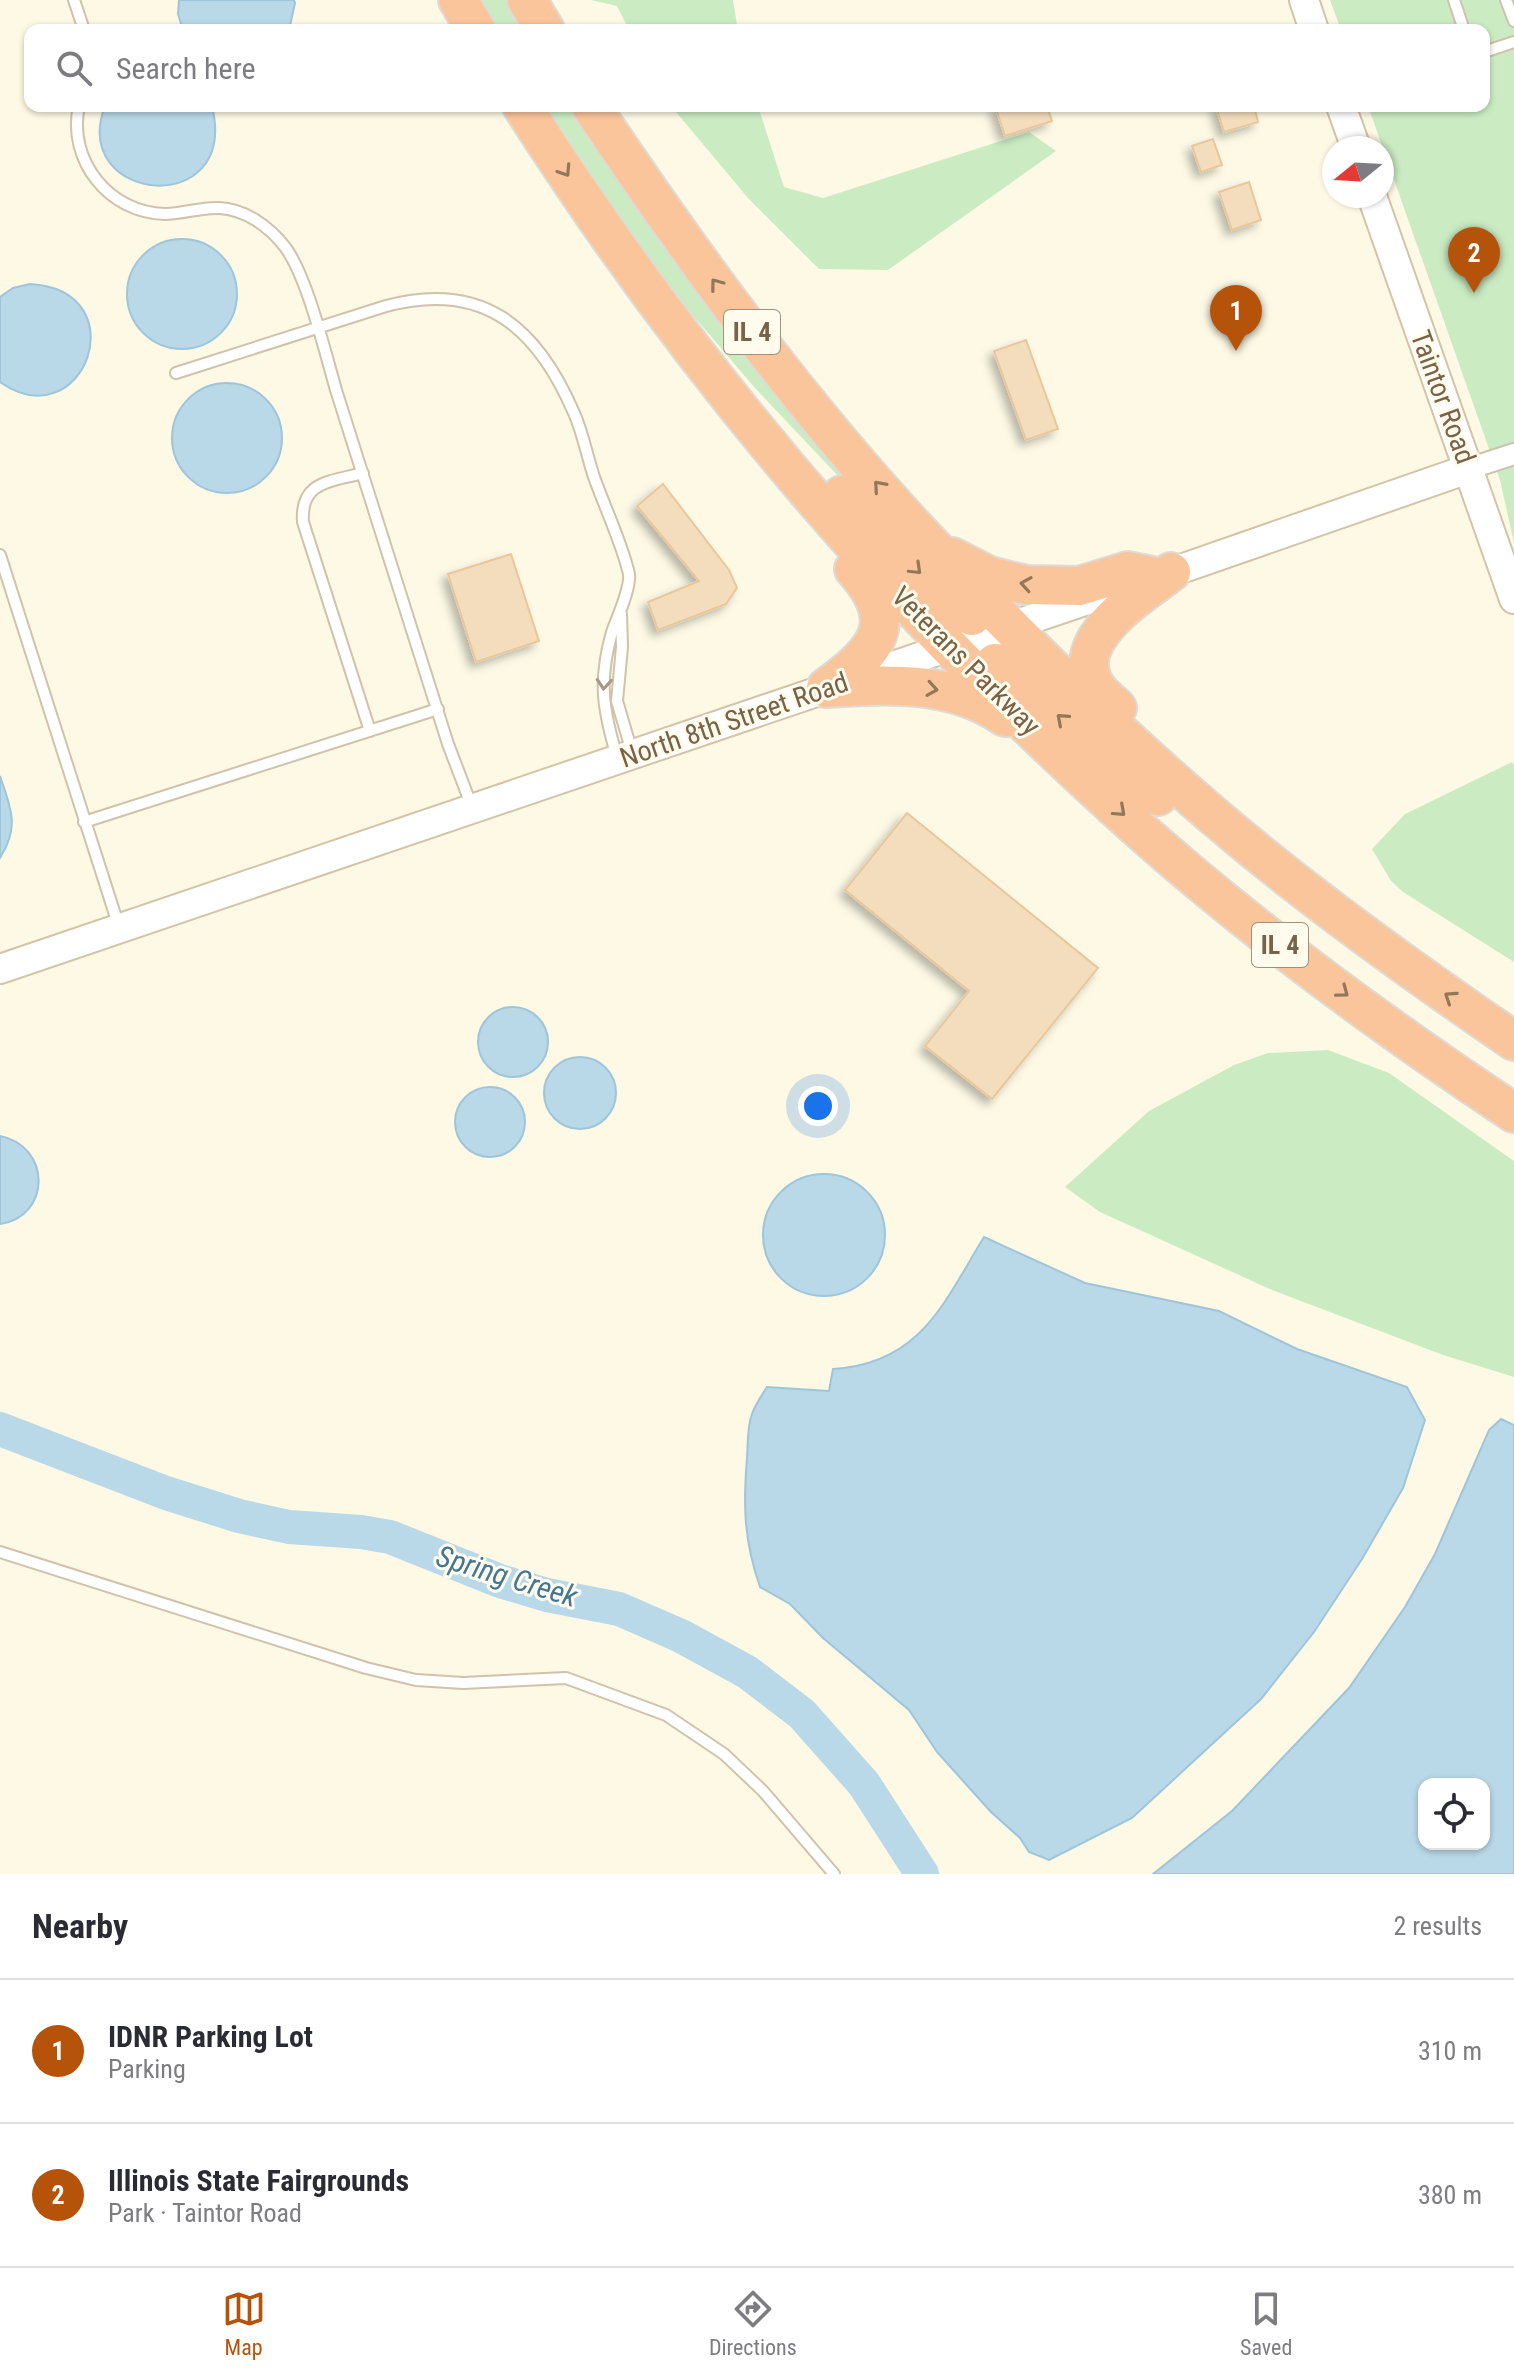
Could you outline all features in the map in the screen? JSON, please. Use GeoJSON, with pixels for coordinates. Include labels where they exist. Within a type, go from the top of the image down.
{"type":"FeatureCollection","features":[{"type":"Feature","properties":{"kind":"highway"},"geometry":{"type":"LineString","coordinates":[[458,0],[472,24]]}},
{"type":"Feature","properties":{"kind":"highway"},"geometry":{"type":"LineString","coordinates":[[527,0],[541,24]]}},
{"type":"Feature","properties":{"kind":"highway","name":"Veterans Parkway"},"geometry":{"type":"LineString","coordinates":[[526,112],[625,260],[712,377],[815,501],[948,646],[1122,814],[1270,937],[1424,1053],[1514,1113]]}},
{"type":"Feature","properties":{"kind":"highway","name":"Veterans Parkway"},"geometry":{"type":"LineString","coordinates":[[595,112],[644,185],[751,331],[930,545],[1009,626],[1206,809],[1279,870],[1405,966],[1514,1041]]}},
{"type":"Feature","properties":{"kind":"highway"},"geometry":{"type":"LineString","coordinates":[[826,688],[859,663],[872,646],[878,634],[877,598],[871,587],[741,436],[712,377],[725,369],[852,506],[952,603],[985,621],[1009,626]]}},
{"type":"Feature","properties":{"kind":"highway"},"geometry":{"type":"LineString","coordinates":[[930,545],[989,576],[1026,585],[1079,586],[1128,571],[1164,574]]}},
{"type":"Feature","properties":{"kind":"highway"},"geometry":{"type":"LineString","coordinates":[[1164,574],[1102,628],[1091,659],[1094,682],[1099,691],[1149,738],[1249,826],[1279,870]]}},
{"type":"Feature","properties":{"kind":"highway"},"geometry":{"type":"LineString","coordinates":[[948,646],[977,653],[1007,672],[1116,764],[1247,864],[1293,897],[1329,909]]}},
{"type":"Feature","properties":{"kind":"highway"},"geometry":{"type":"LineString","coordinates":[[826,688],[887,684],[947,691],[990,707],[1063,758]]}},
{"type":"Feature","properties":{"kind":"street"},"geometry":{"type":"LineString","coordinates":[[1304,0],[1312,24]]}},
{"type":"Feature","properties":{"kind":"street"},"geometry":{"type":"LineString","coordinates":[[1343,112],[1352,136]]}},
{"type":"Feature","properties":{"kind":"street","name":"Taintor Road"},"geometry":{"type":"LineString","coordinates":[[1376,208],[1514,599]]}},
{"type":"Feature","properties":{"kind":"street"},"geometry":{"type":"LineString","coordinates":[[1468,469],[1514,454]]}},
{"type":"Feature","properties":{"kind":"street","name":"North 8th Street Road"},"geometry":{"type":"LineString","coordinates":[[0,969],[1468,469]]}},
{"type":"Feature","properties":{"kind":"lane"},"geometry":{"type":"LineString","coordinates":[[74,0],[82,24]]}},
{"type":"Feature","properties":{"kind":"lane"},"geometry":{"type":"LineString","coordinates":[[1454,0],[1462,24]]}},
{"type":"Feature","properties":{"kind":"lane"},"geometry":{"type":"LineString","coordinates":[[1506,0],[1514,21]]}},
{"type":"Feature","properties":{"kind":"lane"},"geometry":{"type":"LineString","coordinates":[[1490,50],[1514,42]]}},
{"type":"Feature","properties":{"kind":"lane"},"geometry":{"type":"LineString","coordinates":[[78,112],[76,129],[85,165],[96,181],[126,205],[145,212],[173,213],[219,208],[236,211],[280,240],[297,266],[438,709],[473,809]]}},
{"type":"Feature","properties":{"kind":"lane"},"geometry":{"type":"LineString","coordinates":[[176,373],[404,301],[437,297],[484,307],[500,315],[526,336],[559,383],[575,415],[630,577],[612,634],[604,675],[603,702],[626,757]]}},
{"type":"Feature","properties":{"kind":"lane"},"geometry":{"type":"LineString","coordinates":[[363,473],[313,489],[305,497],[302,509],[303,522],[370,731]]}},
{"type":"Feature","properties":{"kind":"lane"},"geometry":{"type":"LineString","coordinates":[[0,555],[120,929]]}},
{"type":"Feature","properties":{"kind":"lane"},"geometry":{"type":"LineString","coordinates":[[84,822],[438,709]]}},
{"type":"Feature","properties":{"kind":"lane"},"geometry":{"type":"LineString","coordinates":[[0,1552],[366,1668],[416,1680],[463,1683],[566,1678],[606,1691],[666,1715],[724,1754],[763,1791],[834,1874]]}},
{"type":"Feature","properties":{"kind":"green space"},"geometry":{"type":"Polygon","coordinates":[[[476,0],[507,0],[522,24],[490,24],[476,0]]]}},
{"type":"Feature","properties":{"kind":"green space"},"geometry":{"type":"Polygon","coordinates":[[[591,0],[733,0],[737,24],[626,24],[617,6],[591,0]]]}},
{"type":"Feature","properties":{"kind":"green space"},"geometry":{"type":"Polygon","coordinates":[[[1330,0],[1514,0],[1514,543],[1500,480],[1394,180],[1394,136],[1379,136],[1370,112],[1490,112],[1490,24],[1339,24],[1330,0]]]}},
{"type":"Feature","properties":{"kind":"green space"},"geometry":{"type":"Polygon","coordinates":[[[544,112],[578,112],[875,515],[755,388],[637,250],[544,112]]]}},
{"type":"Feature","properties":{"kind":"green space"},"geometry":{"type":"Polygon","coordinates":[[[676,112],[760,112],[784,187],[823,198],[1029,132],[1056,151],[888,270],[819,269],[748,198],[676,112]]]}},
{"type":"Feature","properties":{"kind":"green space"},"geometry":{"type":"Polygon","coordinates":[[[1512,762],[1514,962],[1403,892],[1391,881],[1372,849],[1405,814],[1512,762]]]}},
{"type":"Feature","properties":{"kind":"green space"},"geometry":{"type":"Polygon","coordinates":[[[1328,1050],[1389,1073],[1514,1161],[1514,1377],[1443,1355],[1272,1290],[1100,1212],[1065,1187],[1149,1111],[1234,1065],[1268,1053],[1328,1050]]]}},
{"type":"Feature","properties":{"kind":"water"},"geometry":{"type":"Polygon","coordinates":[[[179,0],[294,0],[295,3],[290,24],[181,24],[179,0]]]}},
{"type":"Feature","properties":{"kind":"water"},"geometry":{"type":"Polygon","coordinates":[[[104,112],[212,112],[214,143],[202,168],[181,182],[155,186],[130,179],[110,163],[100,139],[104,112]]]}},
{"type":"Feature","properties":{"kind":"water"},"geometry":{"type":"Polygon","coordinates":[[[182,239],[203,243],[221,255],[233,273],[237,294],[233,315],[221,333],[203,345],[182,349],[161,345],[143,333],[131,315],[127,294],[131,273],[143,255],[161,243],[182,239]]]}},
{"type":"Feature","properties":{"kind":"water"},"geometry":{"type":"Polygon","coordinates":[[[30,284],[63,292],[83,310],[91,333],[87,357],[75,379],[55,392],[30,395],[0,382],[0,297],[13,288],[30,284]]]}},
{"type":"Feature","properties":{"kind":"water"},"geometry":{"type":"Polygon","coordinates":[[[227,383],[248,387],[266,399],[278,417],[282,438],[278,459],[266,477],[248,489],[227,493],[206,489],[188,477],[176,459],[172,438],[176,417],[188,399],[206,387],[227,383]]]}},
{"type":"Feature","properties":{"kind":"water"},"geometry":{"type":"Polygon","coordinates":[[[0,776],[10,808],[12,827],[0,858],[0,776]]]}},
{"type":"Feature","properties":{"kind":"water"},"geometry":{"type":"Polygon","coordinates":[[[513,1007],[538,1017],[548,1042],[538,1067],[513,1077],[488,1067],[478,1042],[488,1017],[513,1007]]]}},
{"type":"Feature","properties":{"kind":"water"},"geometry":{"type":"Polygon","coordinates":[[[580,1057],[600,1063],[610,1073],[616,1093],[610,1113],[600,1123],[580,1129],[560,1123],[550,1113],[544,1093],[550,1073],[560,1063],[580,1057]]]}},
{"type":"Feature","properties":{"kind":"water"},"geometry":{"type":"Polygon","coordinates":[[[490,1087],[515,1097],[525,1122],[515,1147],[490,1157],[465,1147],[455,1122],[465,1097],[490,1087]]]}},
{"type":"Feature","properties":{"kind":"water"},"geometry":{"type":"Polygon","coordinates":[[[0,1136],[17,1142],[29,1153],[39,1181],[29,1208],[17,1218],[0,1224],[0,1136]]]}},
{"type":"Feature","properties":{"kind":"water"},"geometry":{"type":"Polygon","coordinates":[[[824,1174],[847,1178],[867,1192],[881,1212],[885,1235],[881,1258],[867,1278],[847,1292],[824,1296],[801,1292],[781,1278],[767,1258],[763,1235],[767,1212],[781,1192],[801,1178],[824,1174]]]}},
{"type":"Feature","properties":{"kind":"water"},"geometry":{"type":"Polygon","coordinates":[[[984,1237],[1085,1283],[1219,1311],[1297,1349],[1407,1387],[1425,1420],[1403,1488],[1362,1559],[1314,1632],[1261,1699],[1132,1818],[1049,1860],[1029,1852],[1020,1838],[991,1812],[937,1752],[909,1710],[823,1638],[790,1604],[760,1587],[746,1523],[749,1424],[767,1387],[829,1391],[833,1369],[863,1365],[909,1342],[942,1306],[984,1237]]]}},
{"type":"Feature","properties":{"kind":"water"},"geometry":{"type":"Polygon","coordinates":[[[1501,1419],[1514,1425],[1514,1874],[1153,1874],[1232,1811],[1349,1688],[1405,1607],[1435,1554],[1489,1430],[1501,1419]]]}},
{"type":"Feature","properties":{"kind":"building"},"geometry":{"type":"Polygon","coordinates":[[[997,112],[1049,112],[1052,121],[1005,136],[997,112]]]}},
{"type":"Feature","properties":{"kind":"building"},"geometry":{"type":"Polygon","coordinates":[[[1218,112],[1256,112],[1258,122],[1224,132],[1218,112]]]}},
{"type":"Feature","properties":{"kind":"building"},"geometry":{"type":"Polygon","coordinates":[[[1213,139],[1222,165],[1201,172],[1192,146],[1213,139]]]}},
{"type":"Feature","properties":{"kind":"building"},"geometry":{"type":"Polygon","coordinates":[[[1249,182],[1261,220],[1232,230],[1219,192],[1249,182]]]}},
{"type":"Feature","properties":{"kind":"building"},"geometry":{"type":"Polygon","coordinates":[[[1026,340],[1058,429],[1026,440],[994,351],[1026,340]]]}},
{"type":"Feature","properties":{"kind":"building"},"geometry":{"type":"Polygon","coordinates":[[[663,484],[729,570],[737,588],[726,604],[658,630],[648,602],[699,581],[637,506],[663,484]]]}},
{"type":"Feature","properties":{"kind":"building"},"geometry":{"type":"Polygon","coordinates":[[[511,554],[539,641],[476,662],[448,574],[511,554]]]}},
{"type":"Feature","properties":{"kind":"building"},"geometry":{"type":"Polygon","coordinates":[[[907,813],[1098,968],[992,1099],[925,1046],[969,991],[845,890],[907,813]]]}},
{"type":"Feature","properties":{"kind":"waterway","name":"Spring Creek"},"geometry":{"type":"LineString","coordinates":[[0,1429],[166,1493],[239,1516],[289,1527],[390,1537],[500,1581],[547,1595],[619,1609],[681,1636],[747,1672],[802,1714],[864,1784],[922,1874]]}},
{"type":"Feature","properties":{"kind":"place","name":"Illinois State Fairgrounds"},"geometry":{"type":"Point","coordinates":[1474,293]}},
{"type":"Feature","properties":{"kind":"place","name":"IDNR Parking Lot"},"geometry":{"type":"Point","coordinates":[1236,351]}}]}
